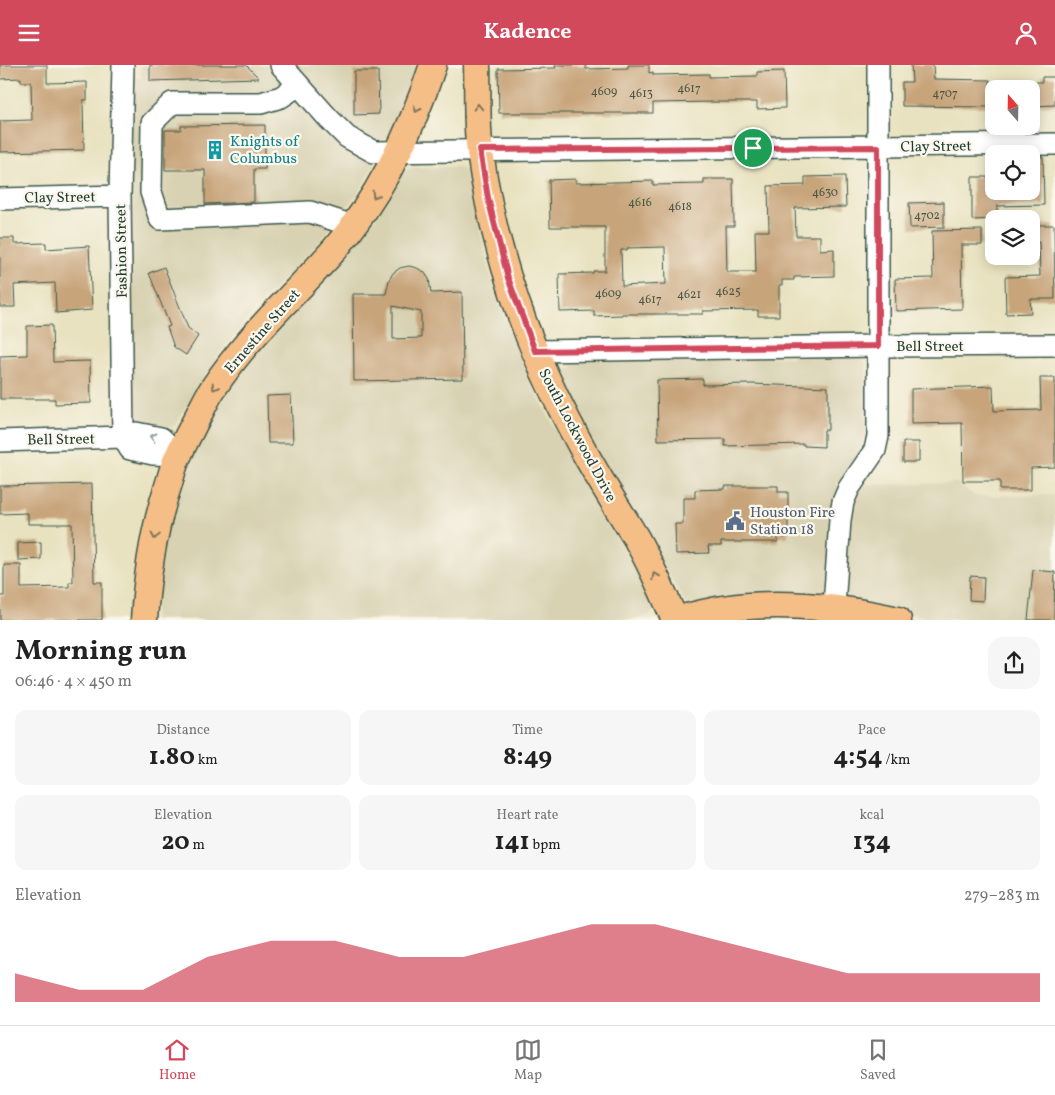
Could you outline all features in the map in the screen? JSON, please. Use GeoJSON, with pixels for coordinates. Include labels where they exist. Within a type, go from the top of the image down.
{"type":"FeatureCollection","features":[{"type":"Feature","properties":{"kind":"main road","name":"Ernestine Street"},"geometry":{"type":"LineString","coordinates":[[144,620],[146,583],[153,541],[163,500],[178,455],[213,388],[248,342],[334,250],[381,185],[423,98],[433,65]]}},
{"type":"Feature","properties":{"kind":"main road","name":"South Lockwood Drive"},"geometry":{"type":"LineString","coordinates":[[478,65],[480,150],[488,198],[508,278],[535,351],[579,443],[636,539],[657,579],[675,620]]}},
{"type":"Feature","properties":{"kind":"main road"},"geometry":{"type":"LineString","coordinates":[[675,620],[723,609],[772,605],[833,614],[898,620]]}},
{"type":"Feature","properties":{"kind":"street","name":"Fashion Street"},"geometry":{"type":"LineString","coordinates":[[123,437],[120,196],[124,65]]}},
{"type":"Feature","properties":{"kind":"street","name":"Clay Street"},"geometry":{"type":"LineString","coordinates":[[281,65],[347,137],[374,152],[1055,144]]}},
{"type":"Feature","properties":{"kind":"street"},"geometry":{"type":"LineString","coordinates":[[833,614],[843,502],[850,487],[875,450],[878,436],[878,65]]}},
{"type":"Feature","properties":{"kind":"street"},"geometry":{"type":"LineString","coordinates":[[299,85],[281,97],[261,103],[172,103],[152,123],[151,192],[160,219],[310,213],[353,226]]}},
{"type":"Feature","properties":{"kind":"street","name":"Clay Street"},"geometry":{"type":"LineString","coordinates":[[0,199],[120,196]]}},
{"type":"Feature","properties":{"kind":"street","name":"Bell Street"},"geometry":{"type":"LineString","coordinates":[[535,351],[1055,345]]}},
{"type":"Feature","properties":{"kind":"street"},"geometry":{"type":"LineString","coordinates":[[123,437],[130,449],[153,454],[178,455]]}},
{"type":"Feature","properties":{"kind":"street","name":"Bell Street"},"geometry":{"type":"LineString","coordinates":[[0,441],[123,437]]}},
{"type":"Feature","properties":{"kind":"shaded area"},"geometry":{"type":"Polygon","coordinates":[[[141,65],[418,65],[400,120],[359,191],[320,241],[256,308],[220,353],[174,426],[165,429],[135,426],[131,420],[125,79],[141,78],[141,65]]]}},
{"type":"Feature","properties":{"kind":"shaded area"},"geometry":{"type":"Polygon","coordinates":[[[413,167],[460,167],[464,169],[497,297],[532,386],[572,460],[638,573],[654,610],[651,614],[644,617],[629,620],[154,620],[163,541],[184,474],[215,410],[252,358],[376,218],[398,181],[406,170],[413,167]]]}},
{"type":"Feature","properties":{"kind":"shaded area"},"geometry":{"type":"Polygon","coordinates":[[[853,356],[862,359],[866,365],[865,436],[860,451],[836,485],[957,483],[975,496],[1055,495],[1055,620],[933,620],[907,612],[686,604],[574,410],[564,388],[563,381],[566,372],[580,360],[853,356]]]}},
{"type":"Feature","properties":{"kind":"building"},"geometry":{"type":"Polygon","coordinates":[[[0,65],[47,65],[47,83],[87,82],[87,100],[83,100],[84,150],[0,152],[0,121],[32,120],[31,82],[21,82],[21,78],[0,79],[0,65]]]}},
{"type":"Feature","properties":{"kind":"building"},"geometry":{"type":"Polygon","coordinates":[[[150,65],[246,65],[259,78],[150,81],[150,65]]]}},
{"type":"Feature","properties":{"kind":"building"},"geometry":{"type":"Polygon","coordinates":[[[555,65],[586,65],[586,69],[628,68],[628,65],[649,65],[649,73],[653,72],[653,75],[709,74],[709,77],[757,76],[757,72],[784,71],[785,108],[757,109],[757,102],[653,103],[653,113],[499,113],[498,69],[556,68],[555,65]]]}},
{"type":"Feature","properties":{"kind":"building"},"geometry":{"type":"Polygon","coordinates":[[[911,65],[933,65],[934,79],[990,80],[985,80],[985,107],[902,106],[902,82],[912,82],[911,65]]]}},
{"type":"Feature","properties":{"kind":"building"},"geometry":{"type":"Polygon","coordinates":[[[354,71],[378,71],[379,114],[354,115],[354,71]]]}},
{"type":"Feature","properties":{"kind":"building"},"geometry":{"type":"Polygon","coordinates":[[[1042,77],[1055,77],[1055,105],[1040,106],[1040,82],[1042,82],[1042,77]]]}},
{"type":"Feature","properties":{"kind":"building","name":"Knights of Columbus"},"geometry":{"type":"Polygon","coordinates":[[[265,125],[265,169],[254,169],[254,202],[205,204],[205,170],[165,170],[165,130],[181,130],[181,126],[265,125]]]}},
{"type":"Feature","properties":{"kind":"building"},"geometry":{"type":"Polygon","coordinates":[[[1040,157],[1043,157],[1044,205],[997,206],[997,210],[985,210],[985,219],[972,220],[972,177],[985,177],[985,200],[1040,200],[1040,157]]]}},
{"type":"Feature","properties":{"kind":"building"},"geometry":{"type":"Polygon","coordinates":[[[845,176],[846,207],[795,208],[796,236],[820,236],[820,250],[834,249],[834,276],[794,277],[794,280],[782,280],[782,285],[779,285],[779,316],[758,316],[758,310],[703,311],[703,314],[594,316],[594,311],[560,312],[559,274],[605,271],[605,227],[550,227],[549,180],[576,179],[576,183],[653,181],[653,185],[704,184],[704,179],[733,179],[734,226],[726,226],[727,272],[756,272],[755,231],[769,231],[768,186],[805,185],[805,177],[845,176]],[[665,247],[627,248],[627,250],[621,250],[622,286],[666,284],[665,247]]]}},
{"type":"Feature","properties":{"kind":"building"},"geometry":{"type":"Polygon","coordinates":[[[944,202],[944,227],[910,228],[909,203],[944,202]]]}},
{"type":"Feature","properties":{"kind":"building"},"geometry":{"type":"Polygon","coordinates":[[[1040,225],[1054,225],[1055,299],[1030,299],[1031,313],[1006,314],[1005,277],[1040,276],[1040,225]]]}},
{"type":"Feature","properties":{"kind":"building"},"geometry":{"type":"Polygon","coordinates":[[[982,230],[982,245],[961,245],[962,309],[896,311],[895,279],[933,278],[932,231],[982,230]]]}},
{"type":"Feature","properties":{"kind":"building"},"geometry":{"type":"Polygon","coordinates":[[[0,238],[14,238],[14,244],[46,243],[46,249],[89,246],[92,310],[56,313],[55,283],[14,285],[15,307],[0,307],[0,238]]]}},
{"type":"Feature","properties":{"kind":"building"},"geometry":{"type":"Polygon","coordinates":[[[409,266],[424,272],[429,279],[431,293],[462,292],[463,379],[354,381],[353,294],[386,294],[389,280],[393,273],[400,268],[409,266]],[[393,306],[393,339],[421,338],[421,312],[393,306]]]}},
{"type":"Feature","properties":{"kind":"building"},"geometry":{"type":"Polygon","coordinates":[[[164,267],[188,328],[198,336],[186,355],[174,347],[167,327],[170,326],[149,273],[164,267]]]}},
{"type":"Feature","properties":{"kind":"building"},"geometry":{"type":"Polygon","coordinates":[[[52,325],[53,362],[90,361],[91,403],[55,404],[55,399],[0,399],[0,356],[27,355],[27,326],[52,325]]]}},
{"type":"Feature","properties":{"kind":"building"},"geometry":{"type":"Polygon","coordinates":[[[1040,378],[1055,378],[1055,467],[1031,468],[1031,490],[1000,490],[1000,481],[963,481],[962,423],[911,424],[911,389],[993,386],[994,411],[1041,410],[1040,378]]]}},
{"type":"Feature","properties":{"kind":"building"},"geometry":{"type":"Polygon","coordinates":[[[703,379],[703,385],[751,384],[828,387],[828,430],[824,430],[824,447],[804,446],[804,444],[725,446],[725,439],[658,440],[657,380],[703,379]]]}},
{"type":"Feature","properties":{"kind":"building"},"geometry":{"type":"Polygon","coordinates":[[[291,395],[293,443],[268,443],[267,396],[291,395]]]}},
{"type":"Feature","properties":{"kind":"building"},"geometry":{"type":"Polygon","coordinates":[[[903,442],[919,442],[919,462],[903,462],[903,442]]]}},
{"type":"Feature","properties":{"kind":"building"},"geometry":{"type":"Polygon","coordinates":[[[92,484],[94,582],[102,582],[102,620],[0,620],[0,596],[4,596],[4,565],[21,565],[21,588],[69,587],[69,582],[73,582],[72,524],[28,524],[28,513],[0,514],[0,486],[92,484]]]}},
{"type":"Feature","properties":{"kind":"building","name":"Houston Fire Station 18"},"geometry":{"type":"Polygon","coordinates":[[[725,486],[778,486],[778,492],[788,492],[788,537],[778,537],[778,542],[721,542],[721,546],[708,546],[709,553],[676,554],[675,524],[683,524],[683,498],[695,498],[695,490],[725,489],[725,486]]]}},
{"type":"Feature","properties":{"kind":"building"},"geometry":{"type":"Polygon","coordinates":[[[41,542],[41,559],[18,560],[18,543],[41,542]]]}},
{"type":"Feature","properties":{"kind":"building"},"geometry":{"type":"Polygon","coordinates":[[[1033,570],[1055,572],[1054,620],[1028,620],[1033,570]]]}},
{"type":"Feature","properties":{"kind":"building"},"geometry":{"type":"Polygon","coordinates":[[[970,576],[984,577],[983,601],[969,600],[970,576]]]}},
{"type":"Feature","properties":{"kind":"place","name":"Knights of Columbus"},"geometry":{"type":"Point","coordinates":[215,150]}},
{"type":"Feature","properties":{"kind":"place","name":"Houston Fire Station 18"},"geometry":{"type":"Point","coordinates":[735,521]}},
{"type":"Feature","properties":{"kind":"route"},"geometry":{"type":"LineString","coordinates":[[878,147],[878,346],[535,351],[508,278],[488,198],[480,150],[753,148],[878,147]]}}]}
